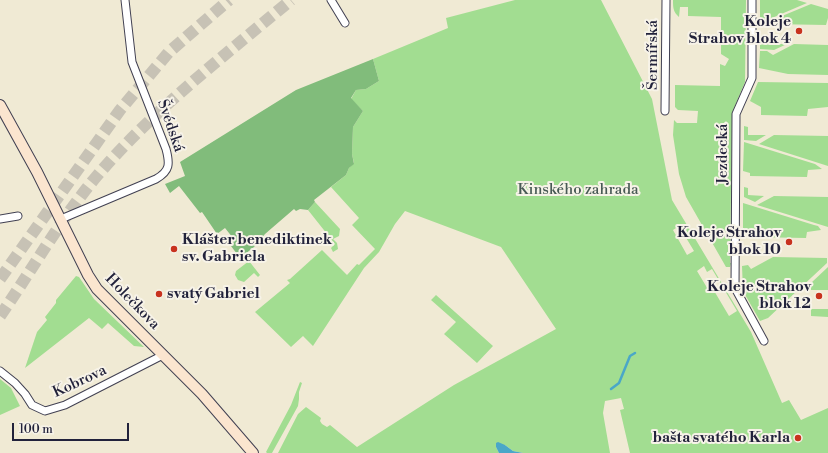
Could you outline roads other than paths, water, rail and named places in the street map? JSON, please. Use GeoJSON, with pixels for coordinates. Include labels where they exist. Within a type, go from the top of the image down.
{"type":"FeatureCollection","features":[{"type":"Feature","properties":{"kind":"street","name":"Švédská"},"geometry":{"type":"LineString","coordinates":[[61,219],[156,179],[164,174],[167,167],[168,157],[166,149],[132,62],[125,0]]}},
{"type":"Feature","properties":{"kind":"street"},"geometry":{"type":"LineString","coordinates":[[331,0],[345,23]]}},
{"type":"Feature","properties":{"kind":"street","name":"Šermířská"},"geometry":{"type":"LineString","coordinates":[[665,111],[666,0]]}},
{"type":"Feature","properties":{"kind":"street","name":"Jezdecká"},"geometry":{"type":"LineString","coordinates":[[752,0],[752,78],[736,114],[736,288],[764,341]]}},
{"type":"Feature","properties":{"kind":"street","name":"Holečkova"},"geometry":{"type":"LineString","coordinates":[[0,105],[61,219],[96,290],[202,394],[253,453]]}},
{"type":"Feature","properties":{"kind":"street"},"geometry":{"type":"LineString","coordinates":[[0,219],[18,216]]}},
{"type":"Feature","properties":{"kind":"street","name":"Kobrova"},"geometry":{"type":"LineString","coordinates":[[0,371],[15,383],[32,405],[45,411],[65,405],[163,355]]}},
{"type":"Feature","properties":{"kind":"water"},"geometry":{"type":"Polygon","coordinates":[[[498,442],[513,451],[523,453],[499,453],[496,447],[496,443],[498,442]]]}},
{"type":"Feature","properties":{"kind":"waterway"},"geometry":{"type":"LineString","coordinates":[[611,389],[619,383],[630,356],[635,353]]}},
{"type":"Feature","properties":{"kind":"tunnel"},"geometry":{"type":"LineString","coordinates":[[0,279],[120,110],[169,52],[229,0]]}},
{"type":"Feature","properties":{"kind":"tunnel"},"geometry":{"type":"LineString","coordinates":[[0,316],[70,210],[118,152],[190,84],[291,0]]}},
{"type":"Feature","properties":{"kind":"place","name":"Koleje Strahov blok 4"},"geometry":{"type":"Point","coordinates":[799,31]}},
{"type":"Feature","properties":{"kind":"place","name":"Koleje Strahov blok 10"},"geometry":{"type":"Point","coordinates":[789,242]}},
{"type":"Feature","properties":{"kind":"place","name":"Klášter benediktinek sv. Gabriela"},"geometry":{"type":"Point","coordinates":[174,249]}},
{"type":"Feature","properties":{"kind":"place","name":"svatý Gabriel"},"geometry":{"type":"Point","coordinates":[159,294]}},
{"type":"Feature","properties":{"kind":"place","name":"Koleje Strahov blok 12"},"geometry":{"type":"Point","coordinates":[819,296]}},
{"type":"Feature","properties":{"kind":"place","name":"bašta svatého Karla"},"geometry":{"type":"Point","coordinates":[798,438]}},
{"type":"Feature","properties":{"kind":"park label","name":"Kinského zahrada"},"geometry":{"type":"Point","coordinates":[578,190]}}]}
